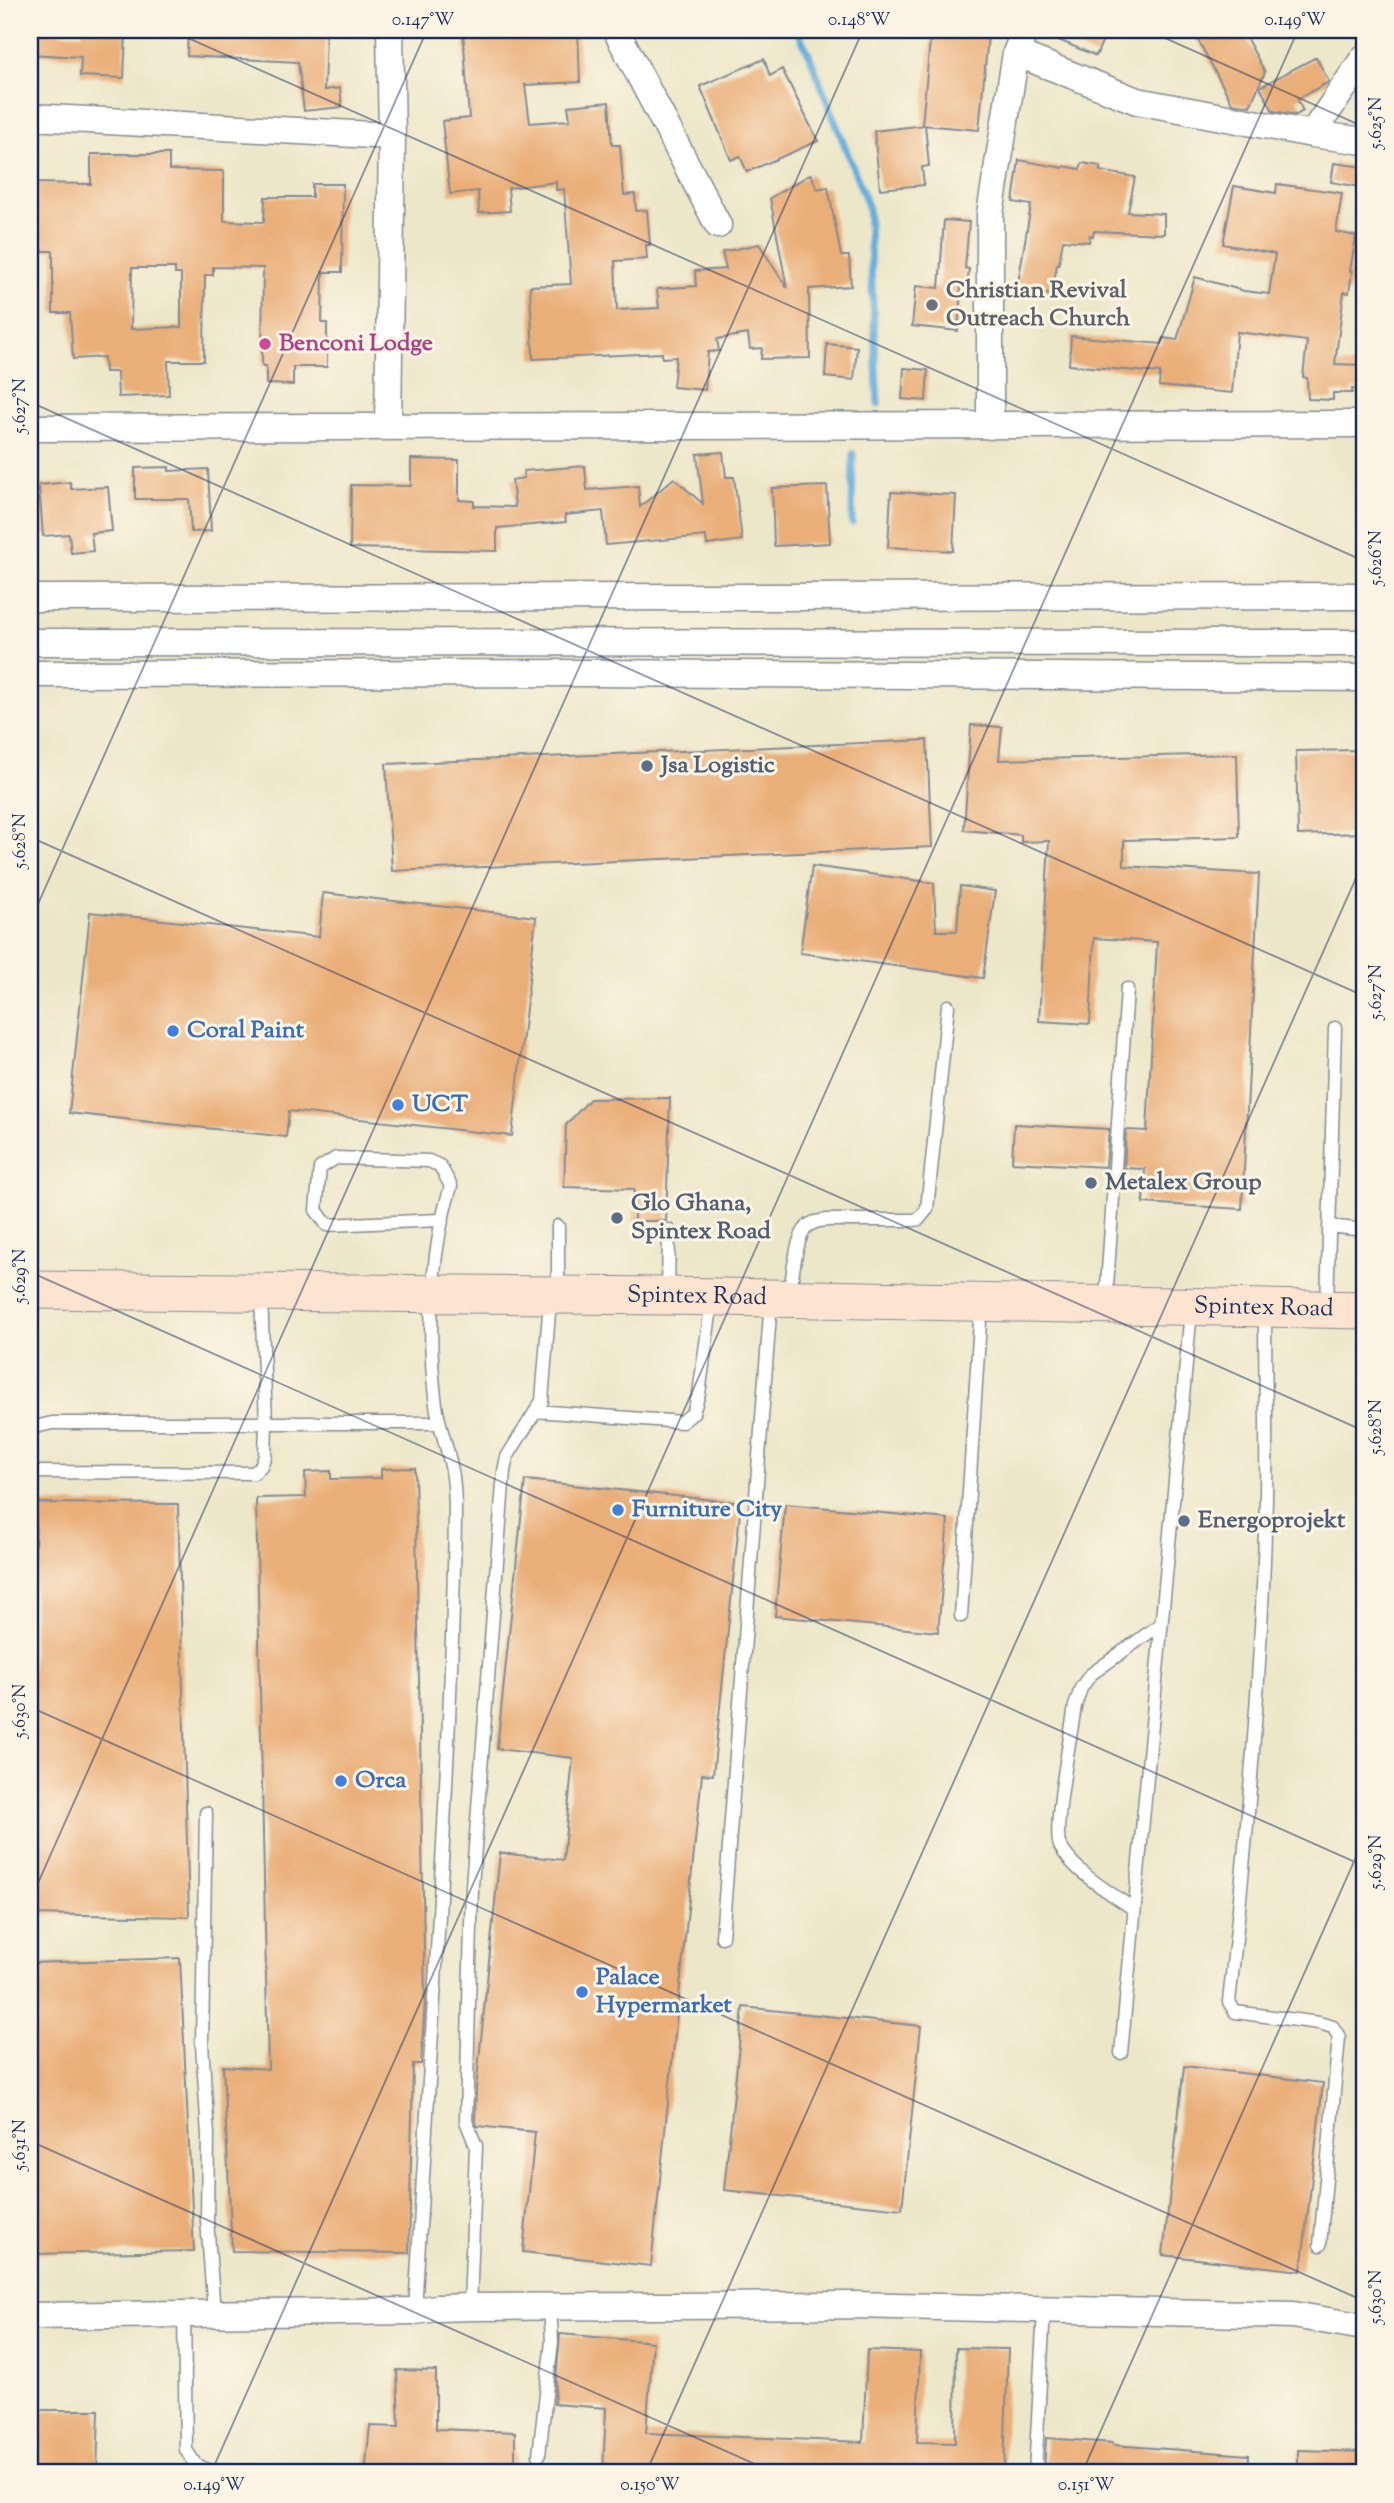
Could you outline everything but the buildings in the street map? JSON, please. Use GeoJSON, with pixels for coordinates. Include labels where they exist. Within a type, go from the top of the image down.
{"type":"FeatureCollection","features":[{"type":"Feature","properties":{"kind":"main road","name":"Spintex Road"},"geometry":{"type":"LineString","coordinates":[[30,1290],[780,1297],[1364,1310]]}},
{"type":"Feature","properties":{"kind":"street"},"geometry":{"type":"LineString","coordinates":[[388,426],[392,136],[390,30]]}},
{"type":"Feature","properties":{"kind":"street"},"geometry":{"type":"LineString","coordinates":[[616,30],[718,225]]}},
{"type":"Feature","properties":{"kind":"street"},"geometry":{"type":"LineString","coordinates":[[990,426],[990,214],[1020,41],[1137,101],[1312,134],[1364,141]]}},
{"type":"Feature","properties":{"kind":"street"},"geometry":{"type":"LineString","coordinates":[[1312,134],[1364,58]]}},
{"type":"Feature","properties":{"kind":"street"},"geometry":{"type":"LineString","coordinates":[[30,117],[392,136]]}},
{"type":"Feature","properties":{"kind":"street"},"geometry":{"type":"LineString","coordinates":[[30,428],[1364,424]]}},
{"type":"Feature","properties":{"kind":"street"},"geometry":{"type":"LineString","coordinates":[[30,598],[1364,596]]}},
{"type":"Feature","properties":{"kind":"street"},"geometry":{"type":"LineString","coordinates":[[30,642],[1364,643]]}},
{"type":"Feature","properties":{"kind":"street"},"geometry":{"type":"LineString","coordinates":[[30,674],[590,673],[1364,678]]}},
{"type":"Feature","properties":{"kind":"street"},"geometry":{"type":"LineString","coordinates":[[30,2316],[415,2311],[470,2307],[853,2305],[1293,2315],[1364,2327]]}},
{"type":"Feature","properties":{"kind":"lane"},"geometry":{"type":"LineString","coordinates":[[1106,1305],[1127,989]]}},
{"type":"Feature","properties":{"kind":"lane"},"geometry":{"type":"LineString","coordinates":[[722,1937],[780,1297],[799,1241],[805,1228],[813,1222],[914,1220],[919,1219],[927,1209],[948,1006]]}},
{"type":"Feature","properties":{"kind":"lane"},"geometry":{"type":"LineString","coordinates":[[1327,1309],[1335,1028]]}},
{"type":"Feature","properties":{"kind":"lane"},"geometry":{"type":"LineString","coordinates":[[415,2311],[453,1660],[455,1499],[452,1468],[440,1423],[434,1384],[432,1293],[440,1220],[450,1186],[440,1166],[429,1161],[336,1158],[320,1168],[316,1210],[327,1225],[440,1220]]}},
{"type":"Feature","properties":{"kind":"lane"},"geometry":{"type":"LineString","coordinates":[[470,2307],[475,2146],[466,2121],[472,1886],[504,1471],[508,1457],[542,1401],[554,1295],[558,1226]]}},
{"type":"Feature","properties":{"kind":"lane"},"geometry":{"type":"LineString","coordinates":[[1329,1226],[1364,1230]]}},
{"type":"Feature","properties":{"kind":"lane"},"geometry":{"type":"LineString","coordinates":[[668,1296],[669,1230]]}},
{"type":"Feature","properties":{"kind":"lane"},"geometry":{"type":"LineString","coordinates":[[30,1472],[254,1472],[261,1466],[265,1456],[261,1292]]}},
{"type":"Feature","properties":{"kind":"lane"},"geometry":{"type":"LineString","coordinates":[[537,1411],[682,1422],[693,1413],[699,1394],[712,1297]]}},
{"type":"Feature","properties":{"kind":"lane"},"geometry":{"type":"LineString","coordinates":[[961,1616],[981,1302]]}},
{"type":"Feature","properties":{"kind":"lane"},"geometry":{"type":"LineString","coordinates":[[1121,2053],[1192,1307]]}},
{"type":"Feature","properties":{"kind":"lane"},"geometry":{"type":"LineString","coordinates":[[1265,1309],[1266,1499],[1258,1680],[1247,1840],[1229,2002],[1235,2012],[1320,2023],[1333,2027],[1339,2037],[1320,2245]]}},
{"type":"Feature","properties":{"kind":"lane"},"geometry":{"type":"LineString","coordinates":[[30,1431],[52,1423],[440,1423]]}},
{"type":"Feature","properties":{"kind":"lane"},"geometry":{"type":"LineString","coordinates":[[1134,1909],[1076,1866],[1059,1844],[1059,1824],[1075,1706],[1082,1688],[1090,1675],[1161,1624]]}},
{"type":"Feature","properties":{"kind":"lane"},"geometry":{"type":"LineString","coordinates":[[206,1813],[202,2043],[208,2135],[207,2221],[214,2313]]}},
{"type":"Feature","properties":{"kind":"lane"},"geometry":{"type":"LineString","coordinates":[[539,2455],[552,2341],[550,2307]]}},
{"type":"Feature","properties":{"kind":"lane"},"geometry":{"type":"LineString","coordinates":[[1035,2473],[1044,2309]]}},
{"type":"Feature","properties":{"kind":"lane"},"geometry":{"type":"LineString","coordinates":[[184,2312],[186,2450],[195,2464],[214,2473]]}},
{"type":"Feature","properties":{"kind":"waterway"},"geometry":{"type":"LineString","coordinates":[[797,30],[809,54],[868,206],[878,404]]}},
{"type":"Feature","properties":{"kind":"waterway"},"geometry":{"type":"LineString","coordinates":[[852,523],[853,454]]}},
{"type":"Feature","properties":{"kind":"place","name":"Christian Revival Outreach Church"},"geometry":{"type":"Point","coordinates":[932,305]}},
{"type":"Feature","properties":{"kind":"place","name":"Benconi Lodge"},"geometry":{"type":"Point","coordinates":[265,344]}},
{"type":"Feature","properties":{"kind":"place","name":"Jsa Logistic"},"geometry":{"type":"Point","coordinates":[647,766]}},
{"type":"Feature","properties":{"kind":"place","name":"Coral Paint"},"geometry":{"type":"Point","coordinates":[173,1031]}},
{"type":"Feature","properties":{"kind":"place","name":"UCT"},"geometry":{"type":"Point","coordinates":[398,1105]}},
{"type":"Feature","properties":{"kind":"place","name":"Metalex Group"},"geometry":{"type":"Point","coordinates":[1091,1183]}},
{"type":"Feature","properties":{"kind":"place","name":"Glo Ghana, Spintex Road"},"geometry":{"type":"Point","coordinates":[617,1218]}},
{"type":"Feature","properties":{"kind":"place","name":"Furniture City"},"geometry":{"type":"Point","coordinates":[618,1510]}},
{"type":"Feature","properties":{"kind":"place","name":"Energoprojekt"},"geometry":{"type":"Point","coordinates":[1184,1521]}},
{"type":"Feature","properties":{"kind":"place","name":"Orca"},"geometry":{"type":"Point","coordinates":[341,1781]}},
{"type":"Feature","properties":{"kind":"place","name":"Palace Hypermarket"},"geometry":{"type":"Point","coordinates":[582,1992]}}]}
